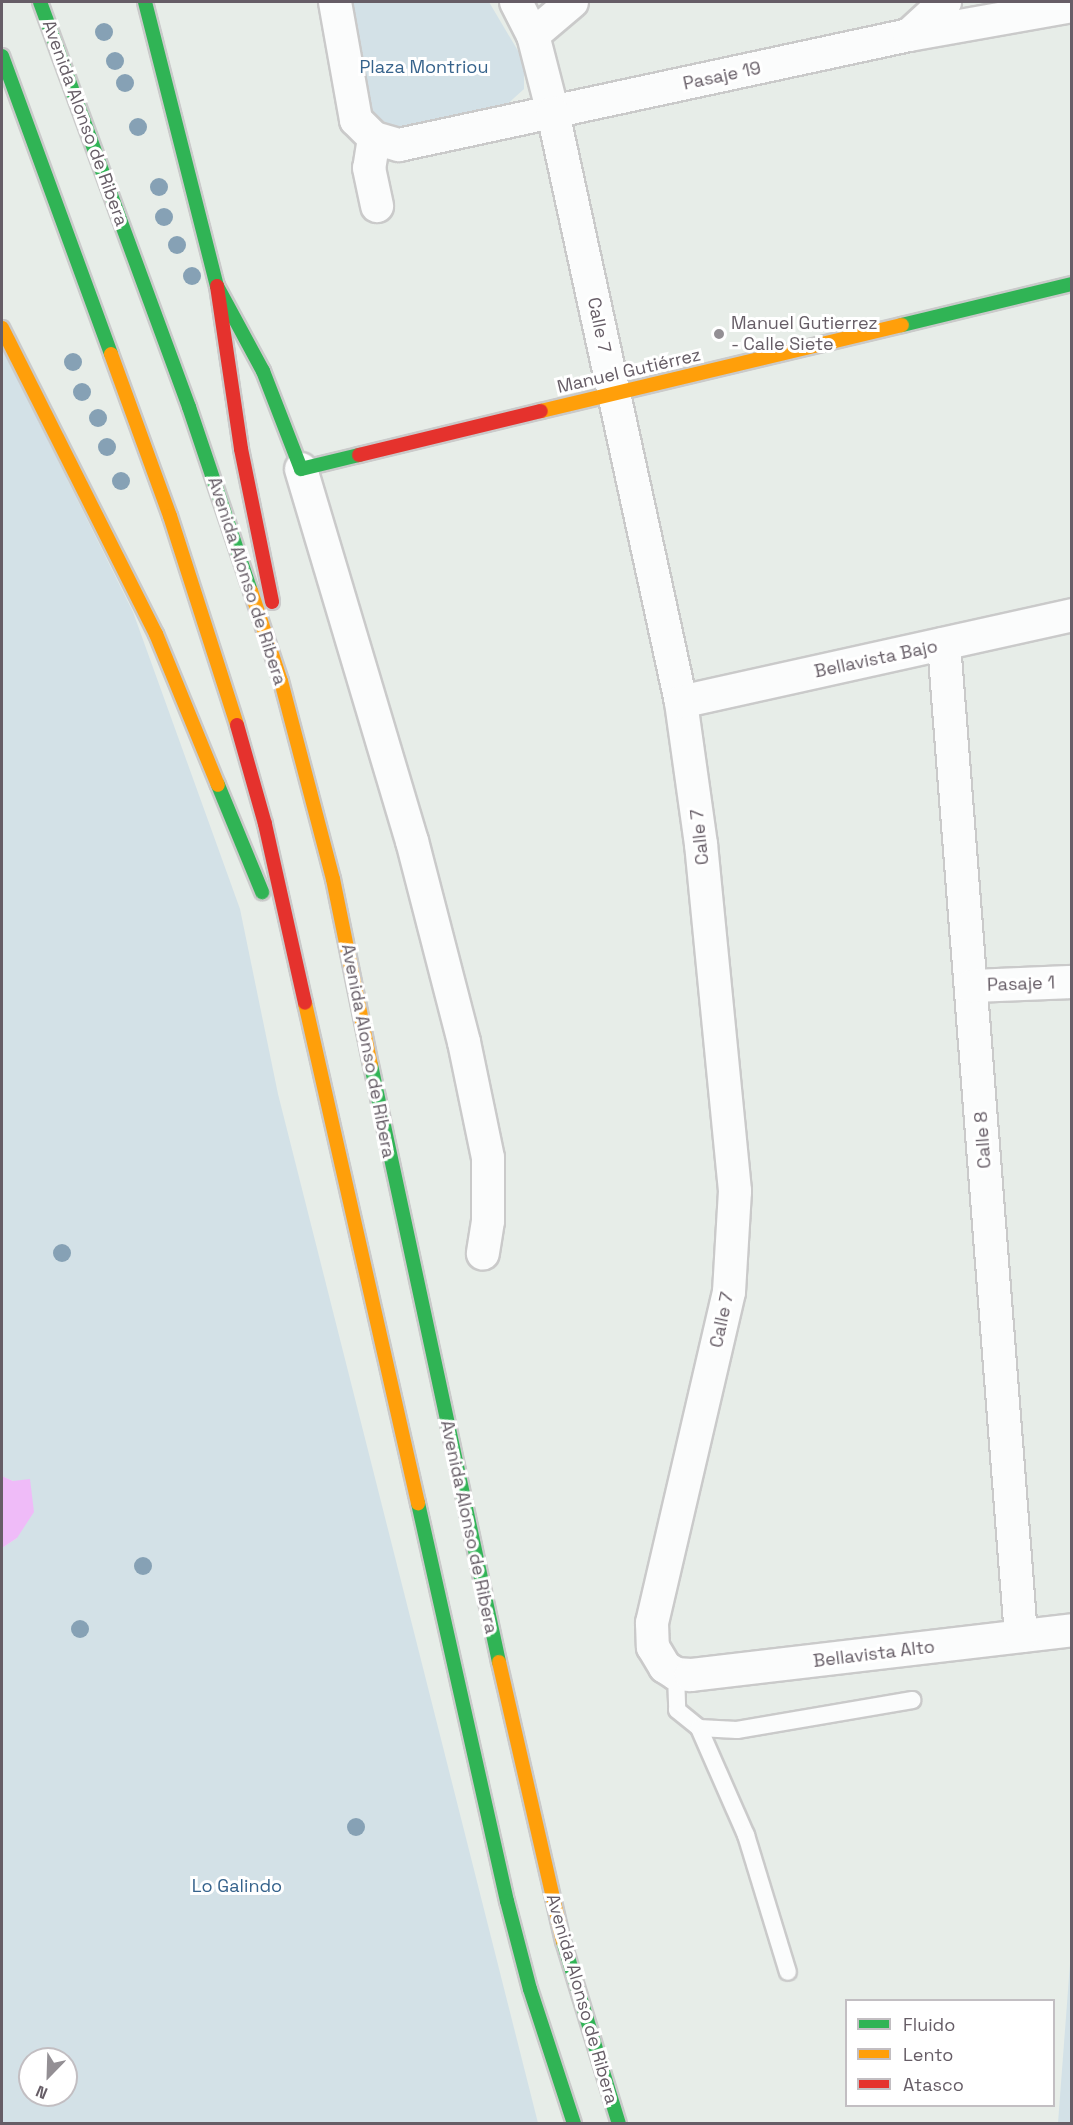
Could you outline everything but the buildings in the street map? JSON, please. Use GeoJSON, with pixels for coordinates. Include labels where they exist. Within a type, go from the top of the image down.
{"type":"FeatureCollection","features":[{"type":"Feature","properties":{"kind":"main road","name":"Avenida Alonso de Ribera"},"geometry":{"type":"LineString","coordinates":[[40,2],[189,407],[281,681],[333,879],[396,1192],[542,1859],[566,1954],[619,2124]]}},
{"type":"Feature","properties":{"kind":"main road"},"geometry":{"type":"LineString","coordinates":[[145,2],[218,286],[241,448],[270,588],[281,681]]}},
{"type":"Feature","properties":{"kind":"main road"},"geometry":{"type":"LineString","coordinates":[[2,56],[204,616],[265,824],[507,1901],[530,1989],[574,2124]]}},
{"type":"Feature","properties":{"kind":"main road","name":"Manuel Gutiérrez"},"geometry":{"type":"LineString","coordinates":[[301,469],[1071,284]]}},
{"type":"Feature","properties":{"kind":"main road"},"geometry":{"type":"LineString","coordinates":[[218,286],[263,371],[301,469]]}},
{"type":"Feature","properties":{"kind":"main road"},"geometry":{"type":"LineString","coordinates":[[2,328],[156,634],[268,908],[312,1037]]}},
{"type":"Feature","properties":{"kind":"street"},"geometry":{"type":"LineString","coordinates":[[335,2],[351,108],[356,120],[374,138],[369,168],[377,206]]}},
{"type":"Feature","properties":{"kind":"street","name":"Calle 7"},"geometry":{"type":"LineString","coordinates":[[516,2],[533,35],[553,113],[681,702],[701,844],[735,1220],[729,1292],[652,1623],[653,1647],[665,1666],[676,1674]]}},
{"type":"Feature","properties":{"kind":"street"},"geometry":{"type":"LineString","coordinates":[[533,35],[572,2]]}},
{"type":"Feature","properties":{"kind":"street"},"geometry":{"type":"LineString","coordinates":[[909,35],[945,2]]}},
{"type":"Feature","properties":{"kind":"street","name":"Pasaje 19"},"geometry":{"type":"LineString","coordinates":[[374,138],[386,143],[411,143],[909,35],[1071,6]]}},
{"type":"Feature","properties":{"kind":"street"},"geometry":{"type":"LineString","coordinates":[[301,469],[412,842],[464,1042],[488,1158],[488,1221],[483,1254]]}},
{"type":"Feature","properties":{"kind":"street","name":"Bellavista Bajo"},"geometry":{"type":"LineString","coordinates":[[681,702],[1071,615]]}},
{"type":"Feature","properties":{"kind":"street","name":"Calle 8"},"geometry":{"type":"LineString","coordinates":[[944,644],[1021,1636]]}},
{"type":"Feature","properties":{"kind":"street","name":"Pasaje 1"},"geometry":{"type":"LineString","coordinates":[[970,986],[1071,982]]}},
{"type":"Feature","properties":{"kind":"street","name":"Bellavista Alto"},"geometry":{"type":"LineString","coordinates":[[676,1674],[713,1673],[1071,1630]]}},
{"type":"Feature","properties":{"kind":"lane"},"geometry":{"type":"LineString","coordinates":[[676,1674],[677,1710],[699,1728],[746,1835],[788,1972]]}},
{"type":"Feature","properties":{"kind":"lane"},"geometry":{"type":"LineString","coordinates":[[699,1728],[737,1730],[912,1700]]}},
{"type":"Feature","properties":{"kind":"green space","name":"Plaza Montriou"},"geometry":{"type":"Polygon","coordinates":[[[353,2],[489,2],[524,61],[524,89],[504,107],[409,134],[379,119],[361,96],[353,2]]]}},
{"type":"Feature","properties":{"kind":"green space","name":"Lo Galindo"},"geometry":{"type":"Polygon","coordinates":[[[2,348],[133,612],[240,909],[278,1094],[538,2123],[2,2123],[2,1548],[17,1538],[13,1481],[2,1476],[2,348]]]}},
{"type":"Feature","properties":{"kind":"green space"},"geometry":{"type":"Polygon","coordinates":[[[1071,1960],[1071,2123],[1058,2123],[1070,1964],[1071,1960]]]}},
{"type":"Feature","properties":{"kind":"shaded area"},"geometry":{"type":"Polygon","coordinates":[[[2,1476],[13,1481],[30,1479],[34,1512],[17,1538],[2,1548],[2,1476]]]}},
{"type":"Feature","properties":{"kind":"traffic: fast"},"geometry":{"type":"LineString","coordinates":[[40,2],[189,407],[251,591]]}},
{"type":"Feature","properties":{"kind":"traffic: fast"},"geometry":{"type":"LineString","coordinates":[[145,2],[217,286],[263,371],[301,469],[359,455]]}},
{"type":"Feature","properties":{"kind":"traffic: fast"},"geometry":{"type":"LineString","coordinates":[[2,56],[111,354]]}},
{"type":"Feature","properties":{"kind":"traffic: fast"},"geometry":{"type":"LineString","coordinates":[[902,325],[1072,284]]}},
{"type":"Feature","properties":{"kind":"traffic: fast"},"geometry":{"type":"LineString","coordinates":[[218,785],[262,892]]}},
{"type":"Feature","properties":{"kind":"traffic: fast"},"geometry":{"type":"LineString","coordinates":[[371,1065],[499,1662]]}},
{"type":"Feature","properties":{"kind":"traffic: fast"},"geometry":{"type":"LineString","coordinates":[[418,1503],[507,1901],[530,1989],[574,2124]]}},
{"type":"Feature","properties":{"kind":"traffic: fast"},"geometry":{"type":"LineString","coordinates":[[563,1941],[619,2124]]}},
{"type":"Feature","properties":{"kind":"traffic: slow"},"geometry":{"type":"LineString","coordinates":[[541,411],[902,325]]}},
{"type":"Feature","properties":{"kind":"traffic: slow"},"geometry":{"type":"LineString","coordinates":[[2,328],[156,634],[218,785]]}},
{"type":"Feature","properties":{"kind":"traffic: slow"},"geometry":{"type":"LineString","coordinates":[[111,354],[170,516],[237,725]]}},
{"type":"Feature","properties":{"kind":"traffic: slow"},"geometry":{"type":"LineString","coordinates":[[251,591],[281,681],[333,879],[371,1065]]}},
{"type":"Feature","properties":{"kind":"traffic: slow"},"geometry":{"type":"LineString","coordinates":[[305,1003],[418,1503]]}},
{"type":"Feature","properties":{"kind":"traffic: slow"},"geometry":{"type":"LineString","coordinates":[[499,1662],[563,1941]]}},
{"type":"Feature","properties":{"kind":"traffic: jam"},"geometry":{"type":"LineString","coordinates":[[217,286],[241,449],[272,602]]}},
{"type":"Feature","properties":{"kind":"traffic: jam"},"geometry":{"type":"LineString","coordinates":[[359,455],[541,411]]}},
{"type":"Feature","properties":{"kind":"traffic: jam"},"geometry":{"type":"LineString","coordinates":[[237,725],[265,824],[305,1003]]}},
{"type":"Feature","properties":{"kind":"place","name":"Manuel Gutierrez - Calle Siete"},"geometry":{"type":"Point","coordinates":[719,334]}}]}
